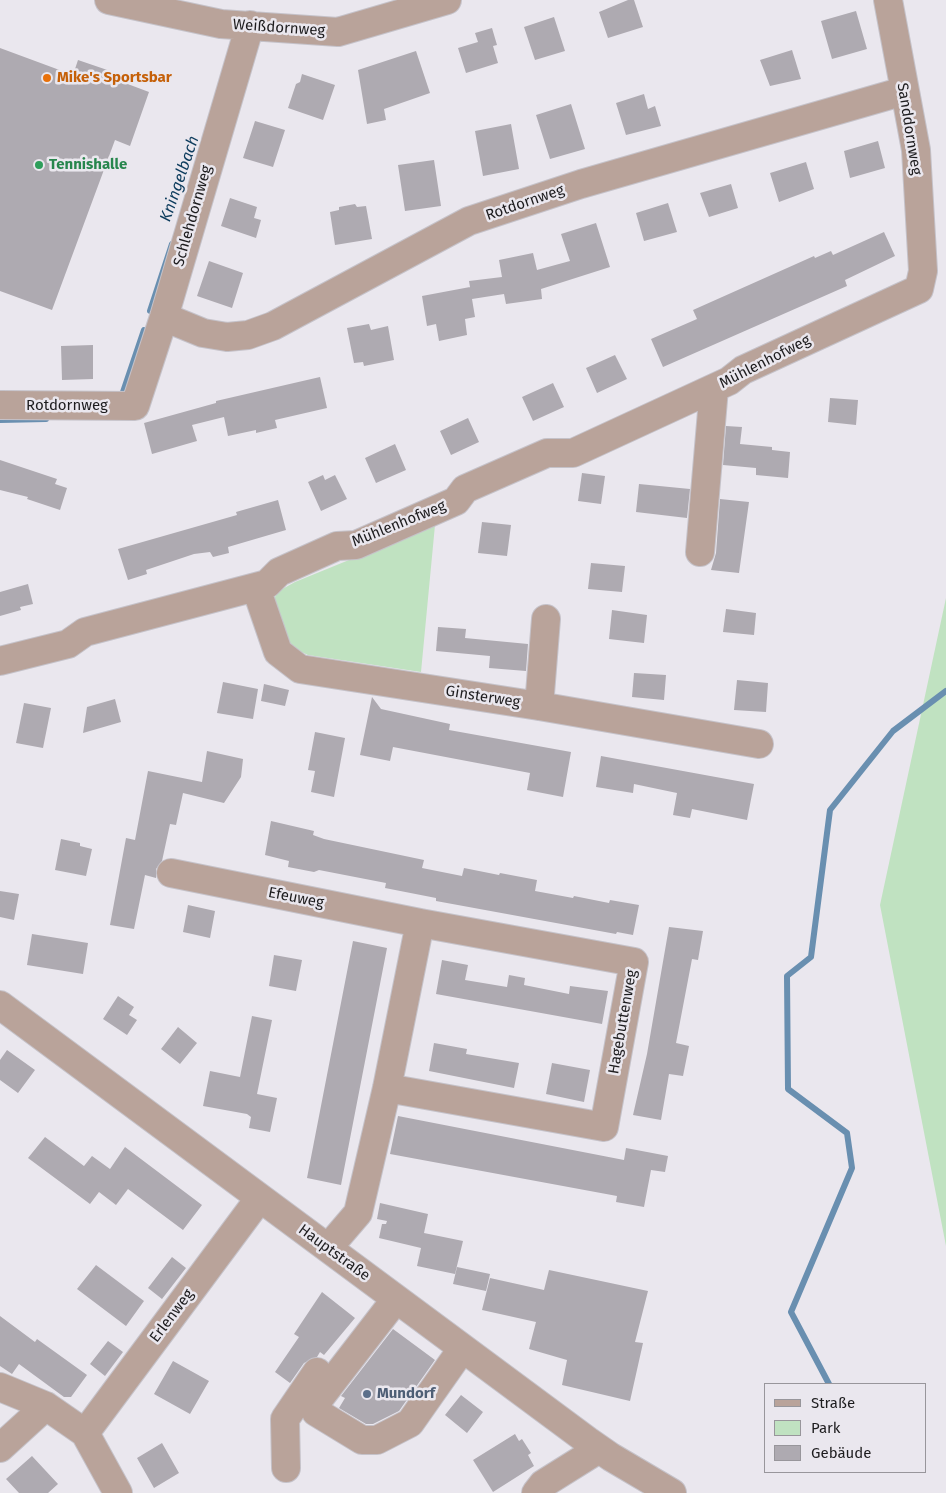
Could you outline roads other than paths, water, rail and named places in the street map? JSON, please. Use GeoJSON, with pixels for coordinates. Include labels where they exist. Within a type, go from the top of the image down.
{"type":"FeatureCollection","features":[{"type":"Feature","properties":{"kind":"street","name":"Weißdornweg"},"geometry":{"type":"LineString","coordinates":[[109,0],[221,24],[338,32],[447,0]]}},
{"type":"Feature","properties":{"kind":"street","name":"Sanddornweg"},"geometry":{"type":"LineString","coordinates":[[888,0],[916,150],[923,270],[919,289]]}},
{"type":"Feature","properties":{"kind":"street","name":"Schlehdornweg"},"geometry":{"type":"LineString","coordinates":[[134,406],[164,316],[250,26]]}},
{"type":"Feature","properties":{"kind":"street","name":"Rotdornweg"},"geometry":{"type":"LineString","coordinates":[[164,316],[203,333],[226,337],[248,335],[273,326],[469,221],[581,184],[904,91]]}},
{"type":"Feature","properties":{"kind":"street","name":"Mühlenhofweg"},"geometry":{"type":"LineString","coordinates":[[0,661],[68,644],[85,632],[267,584],[279,572],[337,546],[356,545],[456,501],[464,489],[547,454],[573,453],[729,381],[743,370],[919,289]]}},
{"type":"Feature","properties":{"kind":"street"},"geometry":{"type":"LineString","coordinates":[[700,552],[714,388]]}},
{"type":"Feature","properties":{"kind":"street","name":"Rotdornweg"},"geometry":{"type":"LineString","coordinates":[[0,406],[134,406]]}},
{"type":"Feature","properties":{"kind":"street","name":"Ginsterweg"},"geometry":{"type":"LineString","coordinates":[[256,588],[278,652],[300,669],[539,706],[759,744]]}},
{"type":"Feature","properties":{"kind":"street"},"geometry":{"type":"LineString","coordinates":[[539,706],[546,619]]}},
{"type":"Feature","properties":{"kind":"street","name":"Efeuweg"},"geometry":{"type":"LineString","coordinates":[[171,873],[420,923]]}},
{"type":"Feature","properties":{"kind":"street"},"geometry":{"type":"LineString","coordinates":[[328,1248],[358,1213],[387,1088],[420,923]]}},
{"type":"Feature","properties":{"kind":"street","name":"Hagebuttenweg"},"geometry":{"type":"LineString","coordinates":[[387,1088],[604,1127],[634,962],[420,923]]}},
{"type":"Feature","properties":{"kind":"street","name":"Hauptstraße"},"geometry":{"type":"LineString","coordinates":[[0,1005],[462,1349],[599,1448],[672,1493]]}},
{"type":"Feature","properties":{"kind":"street","name":"Erlenweg"},"geometry":{"type":"LineString","coordinates":[[85,1433],[260,1199]]}},
{"type":"Feature","properties":{"kind":"street"},"geometry":{"type":"LineString","coordinates":[[390,1294],[315,1404],[316,1412],[362,1440],[377,1440],[410,1422],[462,1349]]}},
{"type":"Feature","properties":{"kind":"street"},"geometry":{"type":"LineString","coordinates":[[286,1468],[284,1419],[332,1350],[390,1294]]}},
{"type":"Feature","properties":{"kind":"street"},"geometry":{"type":"LineString","coordinates":[[0,1386],[46,1406],[85,1433],[118,1493]]}},
{"type":"Feature","properties":{"kind":"street"},"geometry":{"type":"LineString","coordinates":[[0,1448],[46,1406]]}},
{"type":"Feature","properties":{"kind":"street"},"geometry":{"type":"LineString","coordinates":[[536,1493],[543,1484],[599,1448]]}},
{"type":"Feature","properties":{"kind":"waterway","name":"Kningelbach"},"geometry":{"type":"LineString","coordinates":[[150,311],[172,244]]}},
{"type":"Feature","properties":{"kind":"waterway","name":"Kningelbach"},"geometry":{"type":"LineString","coordinates":[[123,392],[144,330]]}},
{"type":"Feature","properties":{"kind":"waterway","name":"Kningelbach"},"geometry":{"type":"LineString","coordinates":[[0,420],[46,419]]}},
{"type":"Feature","properties":{"kind":"waterway"},"geometry":{"type":"LineString","coordinates":[[828,1383],[791,1312],[852,1168],[847,1133],[788,1089],[787,976],[811,957],[830,810],[893,731],[946,691]]}},
{"type":"Feature","properties":{"kind":"place","name":"Mike's Sportsbar"},"geometry":{"type":"Point","coordinates":[47,78]}},
{"type":"Feature","properties":{"kind":"place","name":"Tennishalle"},"geometry":{"type":"Point","coordinates":[39,165]}},
{"type":"Feature","properties":{"kind":"place","name":"Mundorf"},"geometry":{"type":"Point","coordinates":[367,1394]}}]}
